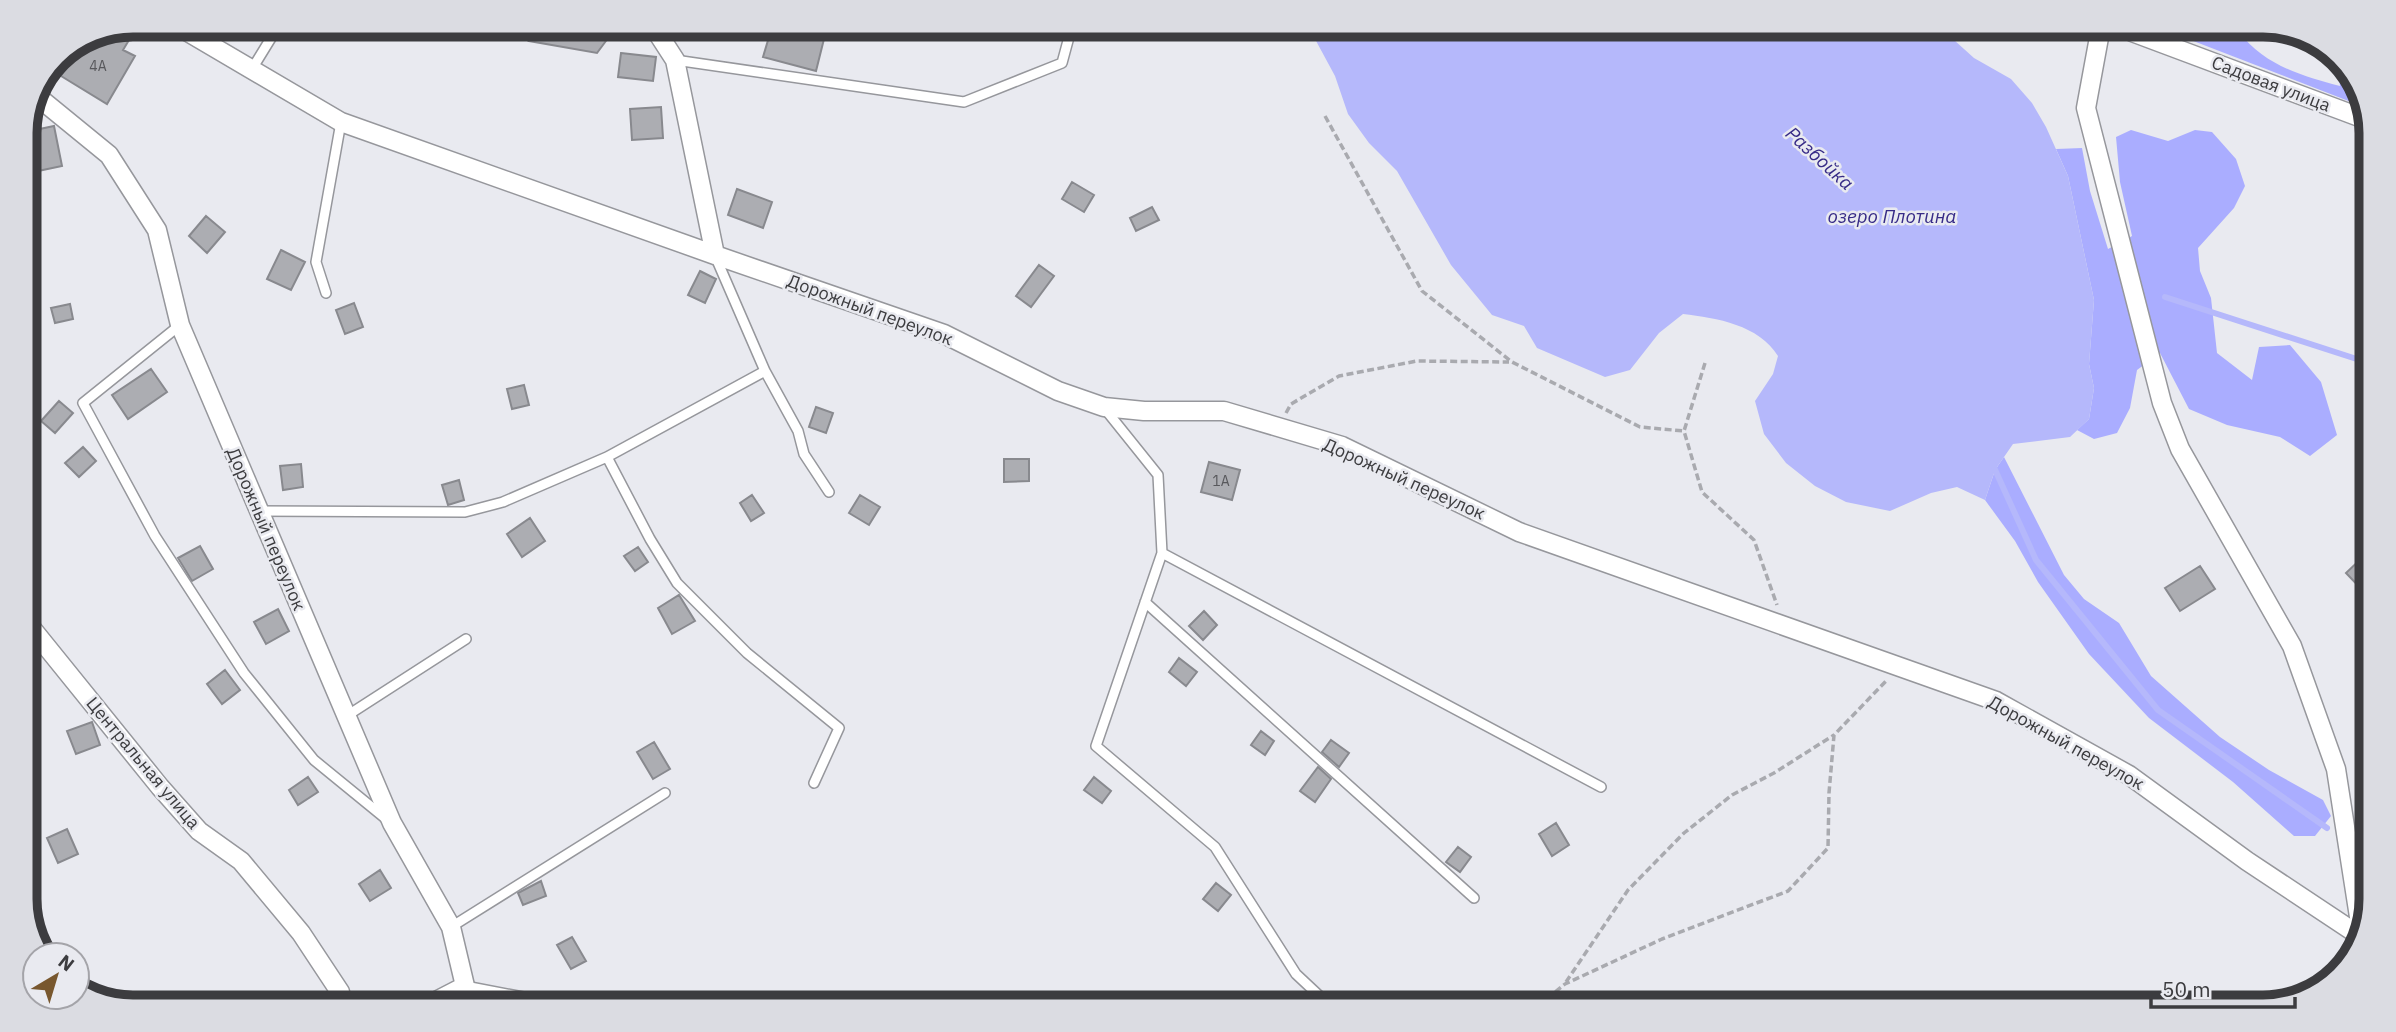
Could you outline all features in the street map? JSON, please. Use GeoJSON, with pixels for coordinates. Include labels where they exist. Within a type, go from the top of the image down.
{"type":"FeatureCollection","features":[{"type":"Feature","properties":{"kind":"street","name":"Дорожный переулок"},"geometry":{"type":"LineString","coordinates":[[197,37],[341,122],[944,334],[1058,391],[1104,407],[1144,411],[1224,411],[1342,446],[1519,532],[1996,701],[2129,775],[2247,860],[2353,931]]}},
{"type":"Feature","properties":{"kind":"street"},"geometry":{"type":"LineString","coordinates":[[660,37],[675,60],[715,255]]}},
{"type":"Feature","properties":{"kind":"street"},"geometry":{"type":"LineString","coordinates":[[2100,37],[2086,108],[2162,403],[2180,449],[2292,646],[2336,769],[2358,907]]}},
{"type":"Feature","properties":{"kind":"street","name":"Садовая улица"},"geometry":{"type":"LineString","coordinates":[[2145,37],[2357,116]]}},
{"type":"Feature","properties":{"kind":"street","name":"Дорожный переулок"},"geometry":{"type":"LineString","coordinates":[[43,101],[108,155],[157,230],[180,326],[392,823],[451,927],[465,986]]}},
{"type":"Feature","properties":{"kind":"street","name":"Центральная улица"},"geometry":{"type":"LineString","coordinates":[[37,635],[199,831],[241,861],[301,933],[340,995]]}},
{"type":"Feature","properties":{"kind":"street"},"geometry":{"type":"LineString","coordinates":[[448,995],[465,986]]}},
{"type":"Feature","properties":{"kind":"lane"},"geometry":{"type":"LineString","coordinates":[[252,69],[272,37]]}},
{"type":"Feature","properties":{"kind":"lane"},"geometry":{"type":"LineString","coordinates":[[675,60],[964,102],[1062,63],[1069,37]]}},
{"type":"Feature","properties":{"kind":"lane"},"geometry":{"type":"LineString","coordinates":[[326,293],[316,262],[341,122]]}},
{"type":"Feature","properties":{"kind":"lane"},"geometry":{"type":"LineString","coordinates":[[715,255],[765,371],[798,431],[804,454],[829,492]]}},
{"type":"Feature","properties":{"kind":"lane"},"geometry":{"type":"LineString","coordinates":[[180,326],[83,403],[155,536],[244,673],[314,760],[392,823]]}},
{"type":"Feature","properties":{"kind":"lane"},"geometry":{"type":"LineString","coordinates":[[258,511],[466,512],[503,502],[607,457],[765,371]]}},
{"type":"Feature","properties":{"kind":"lane"},"geometry":{"type":"LineString","coordinates":[[1104,407],[1158,475],[1162,553],[1096,746],[1215,847],[1296,974],[1318,995]]}},
{"type":"Feature","properties":{"kind":"lane"},"geometry":{"type":"LineString","coordinates":[[607,457],[650,539],[677,583],[747,653],[839,727],[814,783]]}},
{"type":"Feature","properties":{"kind":"lane"},"geometry":{"type":"LineString","coordinates":[[1162,553],[1601,787]]}},
{"type":"Feature","properties":{"kind":"lane"},"geometry":{"type":"LineString","coordinates":[[1145,603],[1474,898]]}},
{"type":"Feature","properties":{"kind":"lane"},"geometry":{"type":"LineString","coordinates":[[345,717],[466,639]]}},
{"type":"Feature","properties":{"kind":"lane"},"geometry":{"type":"LineString","coordinates":[[451,927],[665,793]]}},
{"type":"Feature","properties":{"kind":"lane"},"geometry":{"type":"LineString","coordinates":[[465,986],[512,995]]}},
{"type":"Feature","properties":{"kind":"path"},"geometry":{"type":"LineString","coordinates":[[1325,116],[1422,291],[1511,362],[1640,427],[1684,431]]}},
{"type":"Feature","properties":{"kind":"path"},"geometry":{"type":"LineString","coordinates":[[1278,427],[1292,404],[1339,376],[1417,361],[1511,362]]}},
{"type":"Feature","properties":{"kind":"path"},"geometry":{"type":"LineString","coordinates":[[1704,363],[1684,431],[1702,492],[1754,540],[1784,627]]}},
{"type":"Feature","properties":{"kind":"path"},"geometry":{"type":"LineString","coordinates":[[1565,984],[1628,890],[1684,833],[1732,795],[1774,773],[1834,735],[1899,667]]}},
{"type":"Feature","properties":{"kind":"path"},"geometry":{"type":"LineString","coordinates":[[1551,995],[1565,984],[1662,939],[1788,891],[1828,848],[1834,735]]}},
{"type":"Feature","properties":{"kind":"shaded area"},"geometry":{"type":"Polygon","coordinates":[[[2183,37],[2244,37],[2260,53],[2285,68],[2340,86],[2337,71],[2354,103],[2183,37]]]}},
{"type":"Feature","properties":{"kind":"shaded area"},"geometry":{"type":"Polygon","coordinates":[[[2131,130],[2168,141],[2195,130],[2212,132],[2236,159],[2245,186],[2234,208],[2198,248],[2200,271],[2211,298],[2217,353],[2252,380],[2259,347],[2290,345],[2321,382],[2337,435],[2310,456],[2280,437],[2227,425],[2189,409],[2160,353],[2137,370],[2130,408],[2117,433],[2094,439],[2077,430],[2089,419],[2094,388],[2089,364],[2094,300],[2068,176],[2056,149],[2082,148],[2090,191],[2108,249],[2132,236],[2120,182],[2116,137],[2131,130]]]}},
{"type":"Feature","properties":{"kind":"shaded area"},"geometry":{"type":"Polygon","coordinates":[[[2004,457],[2064,575],[2084,599],[2119,623],[2151,676],[2220,737],[2269,770],[2323,800],[2331,816],[2315,836],[2294,836],[2233,782],[2149,718],[2089,654],[1985,500],[1995,470],[2004,457]]]}},
{"type":"Feature","properties":{"kind":"water","name":"озеро Плотина"},"geometry":{"type":"Polygon","coordinates":[[[1951,37],[1974,58],[2011,79],[2032,103],[2068,176],[2094,300],[2089,364],[2094,388],[2089,419],[2070,437],[2013,444],[1995,470],[1985,500],[1957,487],[1931,493],[1890,511],[1846,502],[1815,486],[1786,463],[1764,434],[1755,401],[1773,374],[1778,356],[1770,345],[1749,330],[1723,321],[1683,314],[1659,333],[1630,370],[1605,377],[1537,348],[1524,326],[1492,315],[1451,265],[1397,171],[1369,143],[1348,114],[1335,76],[1315,39],[1951,37]]]}},
{"type":"Feature","properties":{"kind":"building"},"geometry":{"type":"Polygon","coordinates":[[[131,37],[123,50],[135,56],[107,104],[61,76],[70,60],[85,50],[102,42],[131,37]]]}},
{"type":"Feature","properties":{"kind":"building"},"geometry":{"type":"Polygon","coordinates":[[[532,37],[609,37],[597,53],[529,41],[532,37]]]}},
{"type":"Feature","properties":{"kind":"building"},"geometry":{"type":"Polygon","coordinates":[[[769,37],[824,39],[816,71],[763,57],[769,37]]]}},
{"type":"Feature","properties":{"kind":"building"},"geometry":{"type":"Polygon","coordinates":[[[621,53],[656,57],[653,81],[618,77],[621,53]]]}},
{"type":"Feature","properties":{"kind":"building"},"geometry":{"type":"Polygon","coordinates":[[[661,107],[663,138],[632,140],[630,109],[661,107]]]}},
{"type":"Feature","properties":{"kind":"building"},"geometry":{"type":"Polygon","coordinates":[[[54,126],[62,166],[38,171],[37,130],[54,126]]]}},
{"type":"Feature","properties":{"kind":"building"},"geometry":{"type":"Polygon","coordinates":[[[1072,182],[1094,195],[1084,212],[1062,199],[1072,182]]]}},
{"type":"Feature","properties":{"kind":"building"},"geometry":{"type":"Polygon","coordinates":[[[737,189],[772,202],[763,228],[728,215],[737,189]]]}},
{"type":"Feature","properties":{"kind":"building"},"geometry":{"type":"Polygon","coordinates":[[[1152,207],[1159,220],[1136,231],[1130,218],[1152,207]]]}},
{"type":"Feature","properties":{"kind":"building"},"geometry":{"type":"Polygon","coordinates":[[[206,216],[225,232],[207,253],[189,236],[206,216]]]}},
{"type":"Feature","properties":{"kind":"building"},"geometry":{"type":"Polygon","coordinates":[[[281,250],[305,262],[291,290],[267,279],[281,250]]]}},
{"type":"Feature","properties":{"kind":"building"},"geometry":{"type":"Polygon","coordinates":[[[1039,265],[1054,276],[1031,307],[1016,296],[1039,265]]]}},
{"type":"Feature","properties":{"kind":"building"},"geometry":{"type":"Polygon","coordinates":[[[700,271],[716,279],[705,303],[688,295],[700,271]]]}},
{"type":"Feature","properties":{"kind":"building"},"geometry":{"type":"Polygon","coordinates":[[[354,303],[363,327],[345,334],[336,310],[354,303]]]}},
{"type":"Feature","properties":{"kind":"building"},"geometry":{"type":"Polygon","coordinates":[[[70,304],[73,319],[55,323],[51,308],[70,304]]]}},
{"type":"Feature","properties":{"kind":"building"},"geometry":{"type":"Polygon","coordinates":[[[151,369],[167,392],[128,419],[112,395],[151,369]]]}},
{"type":"Feature","properties":{"kind":"building"},"geometry":{"type":"Polygon","coordinates":[[[524,385],[529,405],[512,409],[507,389],[524,385]]]}},
{"type":"Feature","properties":{"kind":"building"},"geometry":{"type":"Polygon","coordinates":[[[59,401],[73,413],[55,433],[41,421],[59,401]]]}},
{"type":"Feature","properties":{"kind":"building"},"geometry":{"type":"Polygon","coordinates":[[[816,407],[833,413],[826,433],[809,427],[816,407]]]}},
{"type":"Feature","properties":{"kind":"building"},"geometry":{"type":"Polygon","coordinates":[[[83,447],[96,461],[79,477],[65,463],[83,447]]]}},
{"type":"Feature","properties":{"kind":"building"},"geometry":{"type":"Polygon","coordinates":[[[1004,459],[1029,459],[1029,481],[1004,482],[1004,459]]]}},
{"type":"Feature","properties":{"kind":"building"},"geometry":{"type":"Polygon","coordinates":[[[1209,462],[1240,470],[1232,500],[1201,492],[1209,462]]]}},
{"type":"Feature","properties":{"kind":"building"},"geometry":{"type":"Polygon","coordinates":[[[301,464],[303,487],[283,490],[280,466],[301,464]]]}},
{"type":"Feature","properties":{"kind":"building"},"geometry":{"type":"Polygon","coordinates":[[[459,480],[464,500],[448,505],[442,485],[459,480]]]}},
{"type":"Feature","properties":{"kind":"building"},"geometry":{"type":"Polygon","coordinates":[[[752,495],[764,513],[751,521],[740,503],[752,495]]]}},
{"type":"Feature","properties":{"kind":"building"},"geometry":{"type":"Polygon","coordinates":[[[860,495],[880,507],[869,525],[849,513],[860,495]]]}},
{"type":"Feature","properties":{"kind":"building"},"geometry":{"type":"Polygon","coordinates":[[[530,518],[545,541],[522,557],[507,534],[530,518]]]}},
{"type":"Feature","properties":{"kind":"building"},"geometry":{"type":"Polygon","coordinates":[[[200,546],[213,569],[192,581],[178,558],[200,546]]]}},
{"type":"Feature","properties":{"kind":"building"},"geometry":{"type":"Polygon","coordinates":[[[638,547],[648,562],[635,571],[624,556],[638,547]]]}},
{"type":"Feature","properties":{"kind":"building"},"geometry":{"type":"Polygon","coordinates":[[[2359,561],[2359,587],[2346,573],[2359,561]]]}},
{"type":"Feature","properties":{"kind":"building"},"geometry":{"type":"Polygon","coordinates":[[[2200,566],[2215,589],[2180,611],[2165,588],[2200,566]]]}},
{"type":"Feature","properties":{"kind":"building"},"geometry":{"type":"Polygon","coordinates":[[[679,595],[695,621],[672,634],[658,608],[679,595]]]}},
{"type":"Feature","properties":{"kind":"building"},"geometry":{"type":"Polygon","coordinates":[[[278,609],[289,631],[266,644],[254,622],[278,609]]]}},
{"type":"Feature","properties":{"kind":"building"},"geometry":{"type":"Polygon","coordinates":[[[1204,611],[1217,625],[1203,640],[1189,626],[1204,611]]]}},
{"type":"Feature","properties":{"kind":"building"},"geometry":{"type":"Polygon","coordinates":[[[1179,658],[1197,672],[1186,686],[1169,672],[1179,658]]]}},
{"type":"Feature","properties":{"kind":"building"},"geometry":{"type":"Polygon","coordinates":[[[225,670],[240,690],[222,704],[207,684],[225,670]]]}},
{"type":"Feature","properties":{"kind":"building"},"geometry":{"type":"Polygon","coordinates":[[[92,722],[100,745],[76,754],[67,731],[92,722]]]}},
{"type":"Feature","properties":{"kind":"building"},"geometry":{"type":"Polygon","coordinates":[[[1261,731],[1274,741],[1265,755],[1251,745],[1261,731]]]}},
{"type":"Feature","properties":{"kind":"building"},"geometry":{"type":"Polygon","coordinates":[[[1331,740],[1349,753],[1339,767],[1322,752],[1331,740]]]}},
{"type":"Feature","properties":{"kind":"building"},"geometry":{"type":"Polygon","coordinates":[[[654,742],[670,769],[653,779],[637,752],[654,742]]]}},
{"type":"Feature","properties":{"kind":"building"},"geometry":{"type":"Polygon","coordinates":[[[1318,767],[1331,779],[1315,802],[1300,791],[1318,767]]]}},
{"type":"Feature","properties":{"kind":"building"},"geometry":{"type":"Polygon","coordinates":[[[308,777],[318,792],[298,805],[289,790],[308,777]]]}},
{"type":"Feature","properties":{"kind":"building"},"geometry":{"type":"Polygon","coordinates":[[[1094,777],[1111,791],[1102,803],[1084,790],[1094,777]]]}},
{"type":"Feature","properties":{"kind":"building"},"geometry":{"type":"Polygon","coordinates":[[[1556,823],[1569,845],[1552,856],[1539,834],[1556,823]]]}},
{"type":"Feature","properties":{"kind":"building"},"geometry":{"type":"Polygon","coordinates":[[[67,829],[78,854],[58,863],[47,838],[67,829]]]}},
{"type":"Feature","properties":{"kind":"building"},"geometry":{"type":"Polygon","coordinates":[[[1458,847],[1471,857],[1460,872],[1446,862],[1458,847]]]}},
{"type":"Feature","properties":{"kind":"building"},"geometry":{"type":"Polygon","coordinates":[[[380,870],[391,888],[370,901],[359,884],[380,870]]]}},
{"type":"Feature","properties":{"kind":"building"},"geometry":{"type":"Polygon","coordinates":[[[541,881],[546,896],[523,905],[518,893],[541,881]]]}},
{"type":"Feature","properties":{"kind":"building"},"geometry":{"type":"Polygon","coordinates":[[[1216,883],[1231,895],[1218,911],[1203,899],[1216,883]]]}},
{"type":"Feature","properties":{"kind":"building"},"geometry":{"type":"Polygon","coordinates":[[[572,937],[586,961],[571,969],[557,945],[572,937]]]}},
{"type":"Feature","properties":{"kind":"waterway","name":"Разбойка"},"geometry":{"type":"LineString","coordinates":[[2165,297],[2359,360]]}},
{"type":"Feature","properties":{"kind":"waterway"},"geometry":{"type":"LineString","coordinates":[[1992,463],[2036,560],[2158,710],[2327,828]]}}]}
